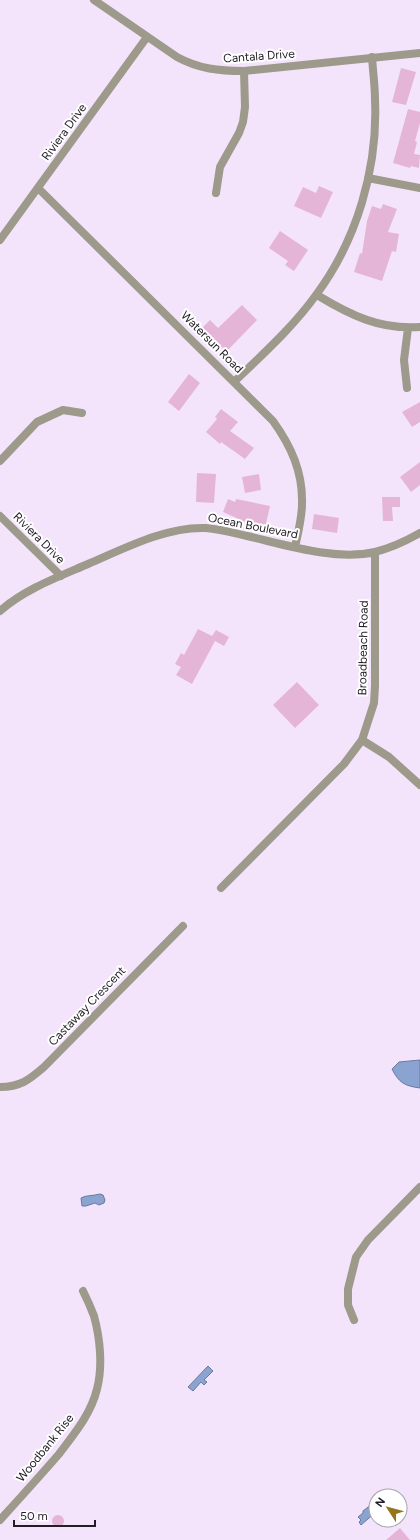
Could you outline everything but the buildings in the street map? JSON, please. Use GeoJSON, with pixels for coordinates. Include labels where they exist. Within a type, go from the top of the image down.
{"type":"FeatureCollection","features":[{"type":"Feature","properties":{"kind":"street","name":"Cantala Drive"},"geometry":{"type":"LineString","coordinates":[[94,0],[177,57],[191,64],[216,70],[244,71],[420,52]]}},
{"type":"Feature","properties":{"kind":"street","name":"Riviera Drive"},"geometry":{"type":"LineString","coordinates":[[0,240],[147,37]]}},
{"type":"Feature","properties":{"kind":"street"},"geometry":{"type":"LineString","coordinates":[[235,381],[290,327],[317,295],[338,259],[357,217],[368,178],[373,151],[375,113],[372,58]]}},
{"type":"Feature","properties":{"kind":"street"},"geometry":{"type":"LineString","coordinates":[[216,193],[220,167],[239,133],[243,122],[245,107],[244,71]]}},
{"type":"Feature","properties":{"kind":"street"},"geometry":{"type":"LineString","coordinates":[[368,178],[420,188]]}},
{"type":"Feature","properties":{"kind":"street","name":"Watersun Road"},"geometry":{"type":"LineString","coordinates":[[38,188],[235,381],[273,421],[289,445],[300,476],[302,505],[295,547]]}},
{"type":"Feature","properties":{"kind":"street"},"geometry":{"type":"LineString","coordinates":[[317,295],[341,310],[361,318],[382,324],[408,328],[420,327]]}},
{"type":"Feature","properties":{"kind":"street"},"geometry":{"type":"LineString","coordinates":[[407,388],[404,360],[408,328]]}},
{"type":"Feature","properties":{"kind":"street"},"geometry":{"type":"LineString","coordinates":[[0,461],[37,422],[63,410],[82,413]]}},
{"type":"Feature","properties":{"kind":"street","name":"Riviera Drive"},"geometry":{"type":"LineString","coordinates":[[0,516],[60,576]]}},
{"type":"Feature","properties":{"kind":"street","name":"Ocean Boulevard"},"geometry":{"type":"LineString","coordinates":[[0,611],[22,595],[60,576],[149,538],[195,528],[217,530],[334,554],[375,552],[404,542],[420,533]]}},
{"type":"Feature","properties":{"kind":"street","name":"Broadbeach Road"},"geometry":{"type":"LineString","coordinates":[[362,740],[374,703],[375,552]]}},
{"type":"Feature","properties":{"kind":"street"},"geometry":{"type":"LineString","coordinates":[[221,888],[344,764],[362,740],[389,757],[420,785]]}},
{"type":"Feature","properties":{"kind":"street","name":"Castaway Crescent"},"geometry":{"type":"LineString","coordinates":[[0,1087],[12,1087],[27,1081],[44,1067],[183,926]]}},
{"type":"Feature","properties":{"kind":"street"},"geometry":{"type":"LineString","coordinates":[[354,1320],[348,1305],[348,1289],[356,1256],[368,1240],[420,1187]]}},
{"type":"Feature","properties":{"kind":"street","name":"Woodbank Rise"},"geometry":{"type":"LineString","coordinates":[[0,1520],[42,1474],[78,1429],[93,1401],[97,1388],[99,1372],[99,1343],[94,1316],[83,1291]]}},
{"type":"Feature","properties":{"kind":"water"},"geometry":{"type":"Polygon","coordinates":[[[420,1060],[420,1088],[406,1085],[400,1081],[392,1069],[399,1062],[420,1060]]]}},
{"type":"Feature","properties":{"kind":"water"},"geometry":{"type":"Polygon","coordinates":[[[100,1194],[103,1195],[105,1200],[104,1203],[99,1205],[95,1203],[82,1206],[81,1198],[100,1194]]]}},
{"type":"Feature","properties":{"kind":"water"},"geometry":{"type":"Polygon","coordinates":[[[208,1366],[213,1371],[204,1380],[207,1382],[204,1385],[201,1382],[193,1391],[188,1387],[208,1366]]]}},
{"type":"Feature","properties":{"kind":"water"},"geometry":{"type":"Polygon","coordinates":[[[368,1507],[368,1519],[361,1525],[359,1522],[361,1520],[358,1517],[363,1513],[363,1511],[368,1507]]]}}]}
